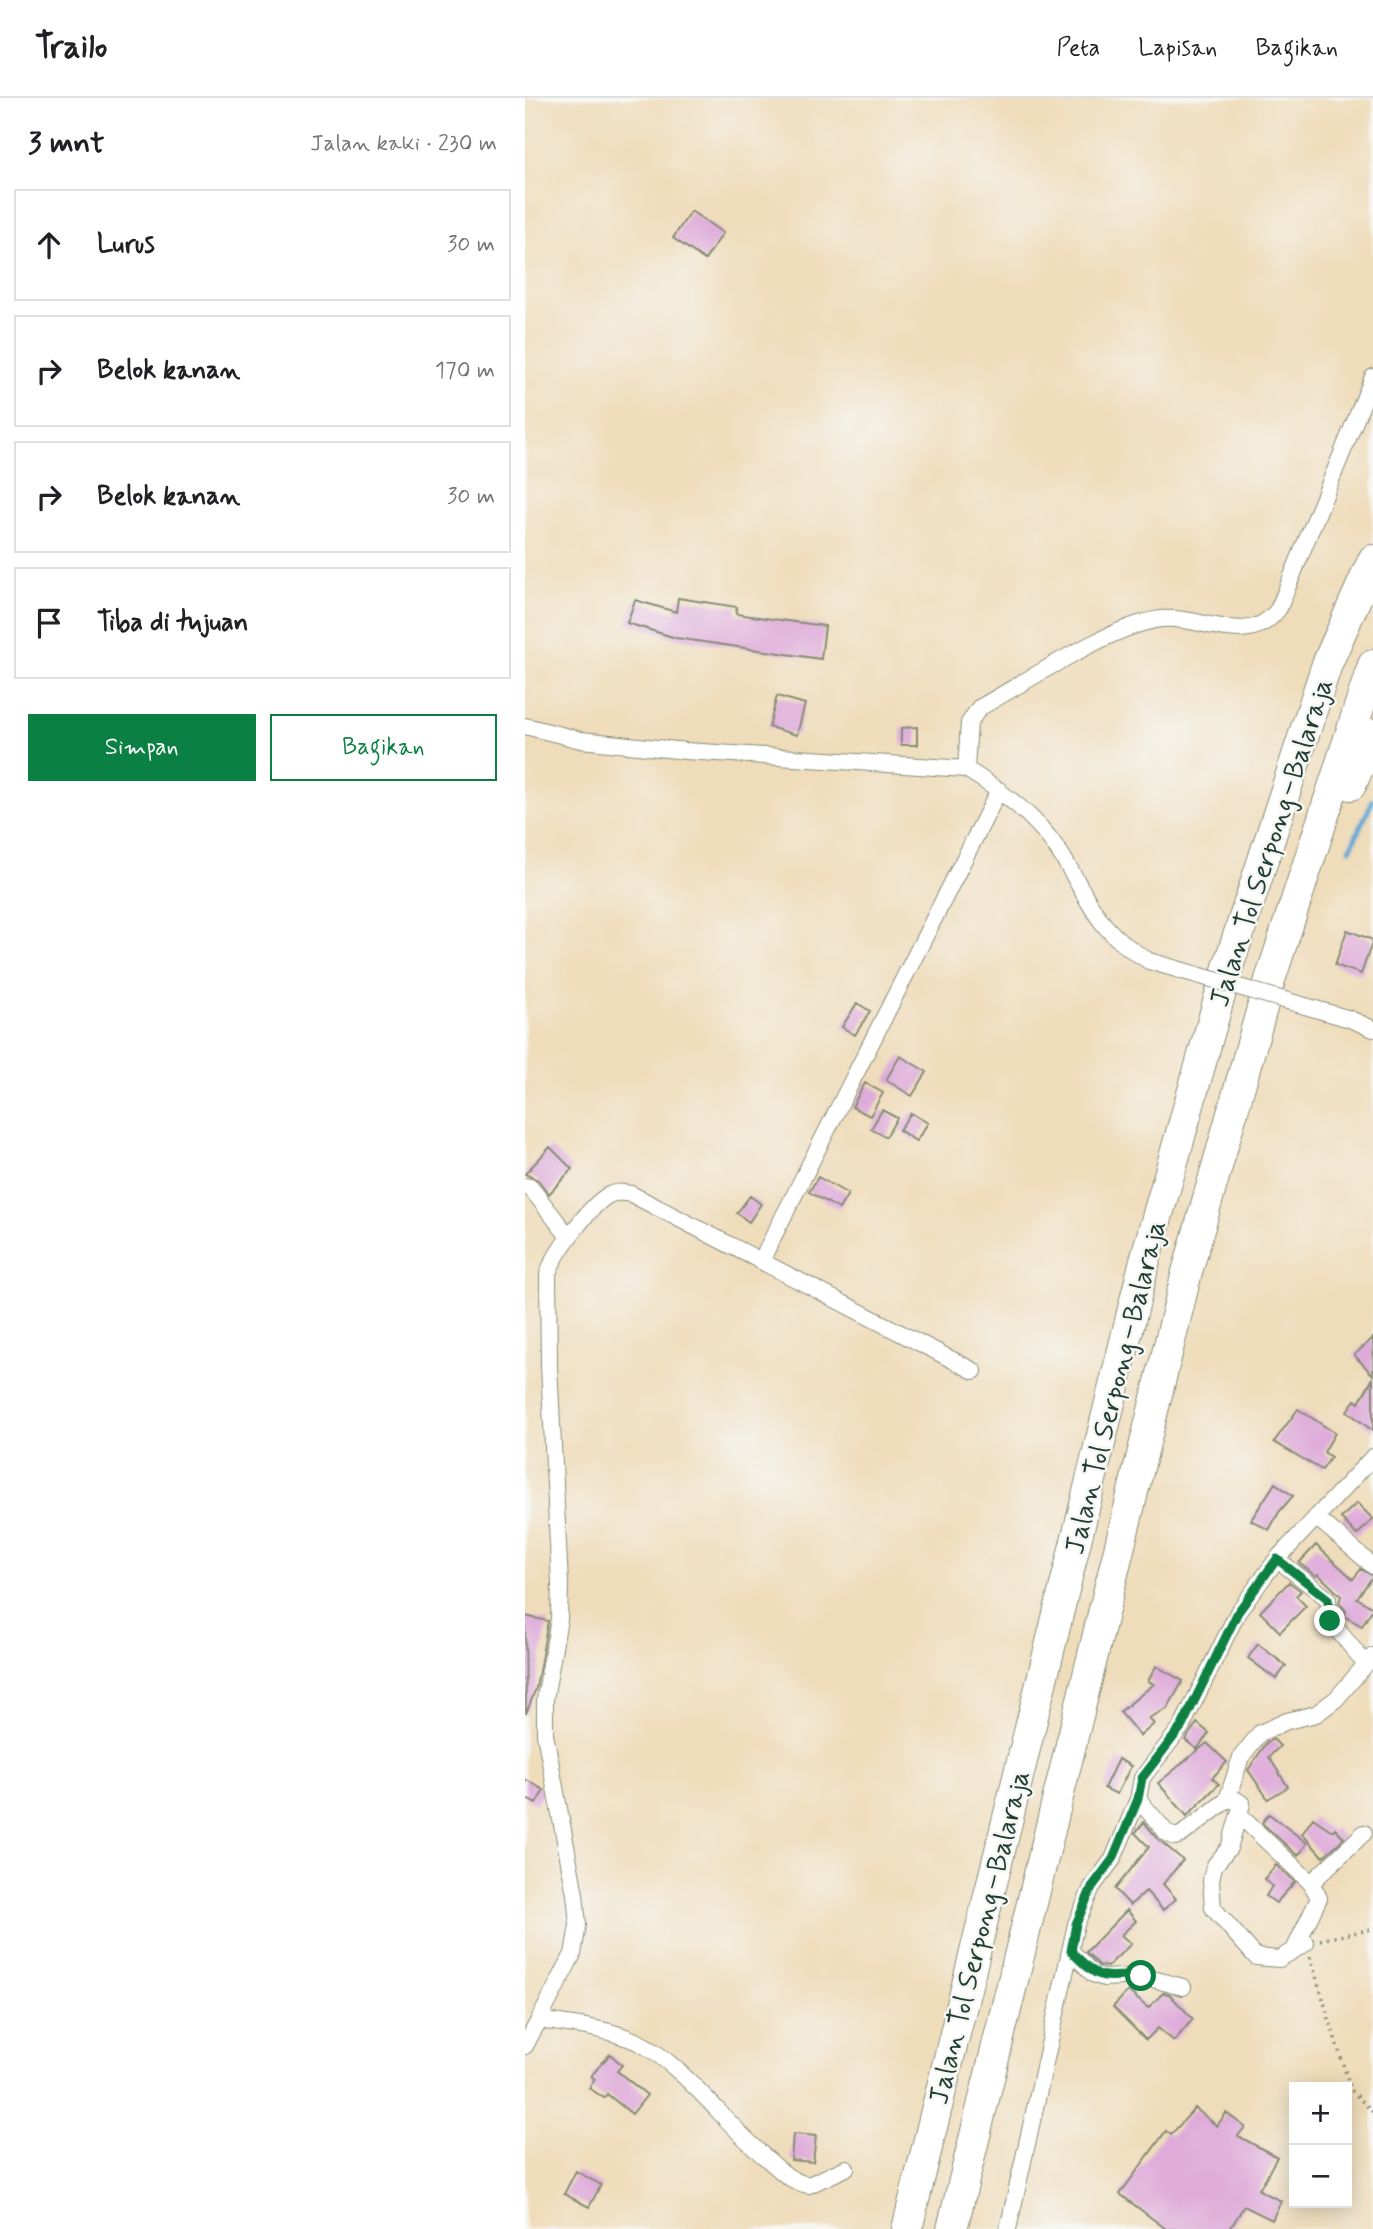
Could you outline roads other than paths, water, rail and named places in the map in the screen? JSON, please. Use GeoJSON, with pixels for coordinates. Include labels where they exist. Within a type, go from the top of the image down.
{"type":"FeatureCollection","features":[{"type":"Feature","properties":{"kind":"highway","name":"Jalan Tol Serpong–Balaraja"},"geometry":{"type":"LineString","coordinates":[[907,2229],[1149,1247],[1228,967],[1322,677],[1373,560]]}},
{"type":"Feature","properties":{"kind":"highway","name":"Jalan Tol Serpong–Balaraja"},"geometry":{"type":"LineString","coordinates":[[952,2229],[1187,1272],[1270,980],[1373,666]]}},
{"type":"Feature","properties":{"kind":"highway"},"geometry":{"type":"LineString","coordinates":[[1270,980],[1373,734]]}},
{"type":"Feature","properties":{"kind":"street"},"geometry":{"type":"LineString","coordinates":[[965,769],[969,723],[979,708],[1113,634],[1144,621],[1168,619],[1255,629],[1269,622],[1279,608],[1373,377]]}},
{"type":"Feature","properties":{"kind":"street"},"geometry":{"type":"LineString","coordinates":[[525,726],[581,740],[685,751],[965,769],[999,790],[1036,821],[1058,849],[1099,922],[1122,945],[1149,961],[1350,1019],[1373,1029]]}},
{"type":"Feature","properties":{"kind":"street"},"geometry":{"type":"LineString","coordinates":[[761,1261],[999,790]]}},
{"type":"Feature","properties":{"kind":"street"},"geometry":{"type":"LineString","coordinates":[[525,1186],[530,1187],[569,1237]]}},
{"type":"Feature","properties":{"kind":"street"},"geometry":{"type":"LineString","coordinates":[[525,2046],[573,1954],[577,1925],[575,1894],[545,1734],[545,1699],[559,1619],[560,1584],[549,1365],[548,1274],[552,1260],[606,1196],[619,1192],[631,1194],[974,1371]]}},
{"type":"Feature","properties":{"kind":"street"},"geometry":{"type":"LineString","coordinates":[[1008,2229],[1076,1924],[1092,1887],[1113,1859],[1138,1799],[1142,1778],[1182,1726],[1238,1612],[1277,1559],[1373,1457]]}},
{"type":"Feature","properties":{"kind":"street"},"geometry":{"type":"LineString","coordinates":[[1316,1517],[1373,1566]]}},
{"type":"Feature","properties":{"kind":"street"},"geometry":{"type":"LineString","coordinates":[[1227,1800],[1241,1757],[1260,1733],[1287,1721],[1316,1714],[1336,1699],[1369,1660],[1330,1621],[1328,1599],[1277,1559]]}},
{"type":"Feature","properties":{"kind":"street"},"geometry":{"type":"LineString","coordinates":[[1138,1799],[1167,1833],[1175,1837],[1227,1800],[1237,1800],[1242,1804],[1229,1848],[1214,1866],[1210,1881],[1213,1908],[1256,1957],[1279,1959],[1300,1947],[1319,1898],[1311,1882],[1240,1816]]}},
{"type":"Feature","properties":{"kind":"street"},"geometry":{"type":"LineString","coordinates":[[1311,1882],[1364,1833]]}},
{"type":"Feature","properties":{"kind":"street"},"geometry":{"type":"LineString","coordinates":[[1071,1951],[1093,1974],[1104,1978],[1141,1976],[1183,1987]]}},
{"type":"Feature","properties":{"kind":"street"},"geometry":{"type":"LineString","coordinates":[[539,2020],[588,2027],[639,2043],[675,2069],[739,2135],[798,2183],[816,2183],[846,2168]]}},
{"type":"Feature","properties":{"kind":"waterway"},"geometry":{"type":"LineString","coordinates":[[1350,849],[1373,800]]}}]}
